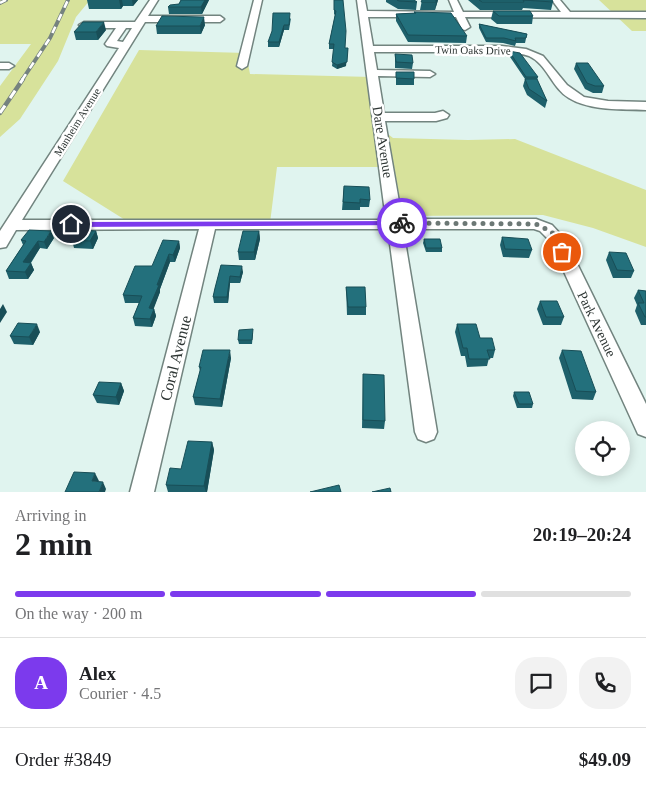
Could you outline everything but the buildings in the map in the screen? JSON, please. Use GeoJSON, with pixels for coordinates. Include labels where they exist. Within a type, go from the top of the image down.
{"type":"FeatureCollection","features":[{"type":"Feature","properties":{"kind":"street","name":"Manheim Avenue"},"geometry":{"type":"LineString","coordinates":[[0,244],[154,0]]}},
{"type":"Feature","properties":{"kind":"street"},"geometry":{"type":"LineString","coordinates":[[242,66],[258,0]]}},
{"type":"Feature","properties":{"kind":"street"},"geometry":{"type":"LineString","coordinates":[[453,0],[464,27]]}},
{"type":"Feature","properties":{"kind":"street"},"geometry":{"type":"LineString","coordinates":[[556,0],[568,15]]}},
{"type":"Feature","properties":{"kind":"street"},"geometry":{"type":"LineString","coordinates":[[362,7],[459,14],[646,15]]}},
{"type":"Feature","properties":{"kind":"street","name":"Dare Avenue"},"geometry":{"type":"LineString","coordinates":[[362,7],[426,432]]}},
{"type":"Feature","properties":{"kind":"street"},"geometry":{"type":"LineString","coordinates":[[537,15],[546,27]]}},
{"type":"Feature","properties":{"kind":"street"},"geometry":{"type":"LineString","coordinates":[[603,15],[614,26]]}},
{"type":"Feature","properties":{"kind":"street"},"geometry":{"type":"LineString","coordinates":[[84,25],[124,25],[140,22],[220,19]]}},
{"type":"Feature","properties":{"kind":"street"},"geometry":{"type":"LineString","coordinates":[[124,25],[110,44],[126,45]]}},
{"type":"Feature","properties":{"kind":"street","name":"Twin Oaks Drive"},"geometry":{"type":"LineString","coordinates":[[369,49],[502,48],[522,51],[539,57],[561,88],[575,98],[605,104],[646,106]]}},
{"type":"Feature","properties":{"kind":"street"},"geometry":{"type":"LineString","coordinates":[[372,73],[430,74]]}},
{"type":"Feature","properties":{"kind":"street"},"geometry":{"type":"LineString","coordinates":[[379,117],[436,117],[443,115]]}},
{"type":"Feature","properties":{"kind":"street","name":"Park Avenue"},"geometry":{"type":"LineString","coordinates":[[396,223],[528,222],[543,226],[552,232],[646,427]]}},
{"type":"Feature","properties":{"kind":"street"},"geometry":{"type":"LineString","coordinates":[[12,225],[396,223]]}},
{"type":"Feature","properties":{"kind":"street","name":"Coral Avenue"},"geometry":{"type":"LineString","coordinates":[[142,492],[208,224]]}},
{"type":"Feature","properties":{"kind":"green space"},"geometry":{"type":"Polygon","coordinates":[[[0,0],[90,0],[76,17],[58,61],[20,119],[0,137],[0,86],[31,44],[0,44],[0,0]]]}},
{"type":"Feature","properties":{"kind":"green space"},"geometry":{"type":"Polygon","coordinates":[[[599,0],[646,0],[646,31],[632,31],[599,0]]]}},
{"type":"Feature","properties":{"kind":"green space"},"geometry":{"type":"Polygon","coordinates":[[[139,50],[246,53],[250,74],[372,77],[379,127],[393,138],[515,139],[646,190],[646,247],[593,228],[543,215],[403,216],[394,167],[277,167],[270,223],[130,223],[63,181],[139,50]]]}},
{"type":"Feature","properties":{"kind":"railway"},"geometry":{"type":"LineString","coordinates":[[0,3],[6,0]]}},
{"type":"Feature","properties":{"kind":"railway"},"geometry":{"type":"LineString","coordinates":[[22,80],[50,38],[68,0]]}},
{"type":"Feature","properties":{"kind":"railway"},"geometry":{"type":"LineString","coordinates":[[0,113],[23,79]]}},
{"type":"Feature","properties":{"kind":"way so far"},"geometry":{"type":"LineString","coordinates":[[402,223],[528,222],[552,232],[562,252]]}},
{"type":"Feature","properties":{"kind":"route"},"geometry":{"type":"LineString","coordinates":[[71,224],[402,223]]}}]}
